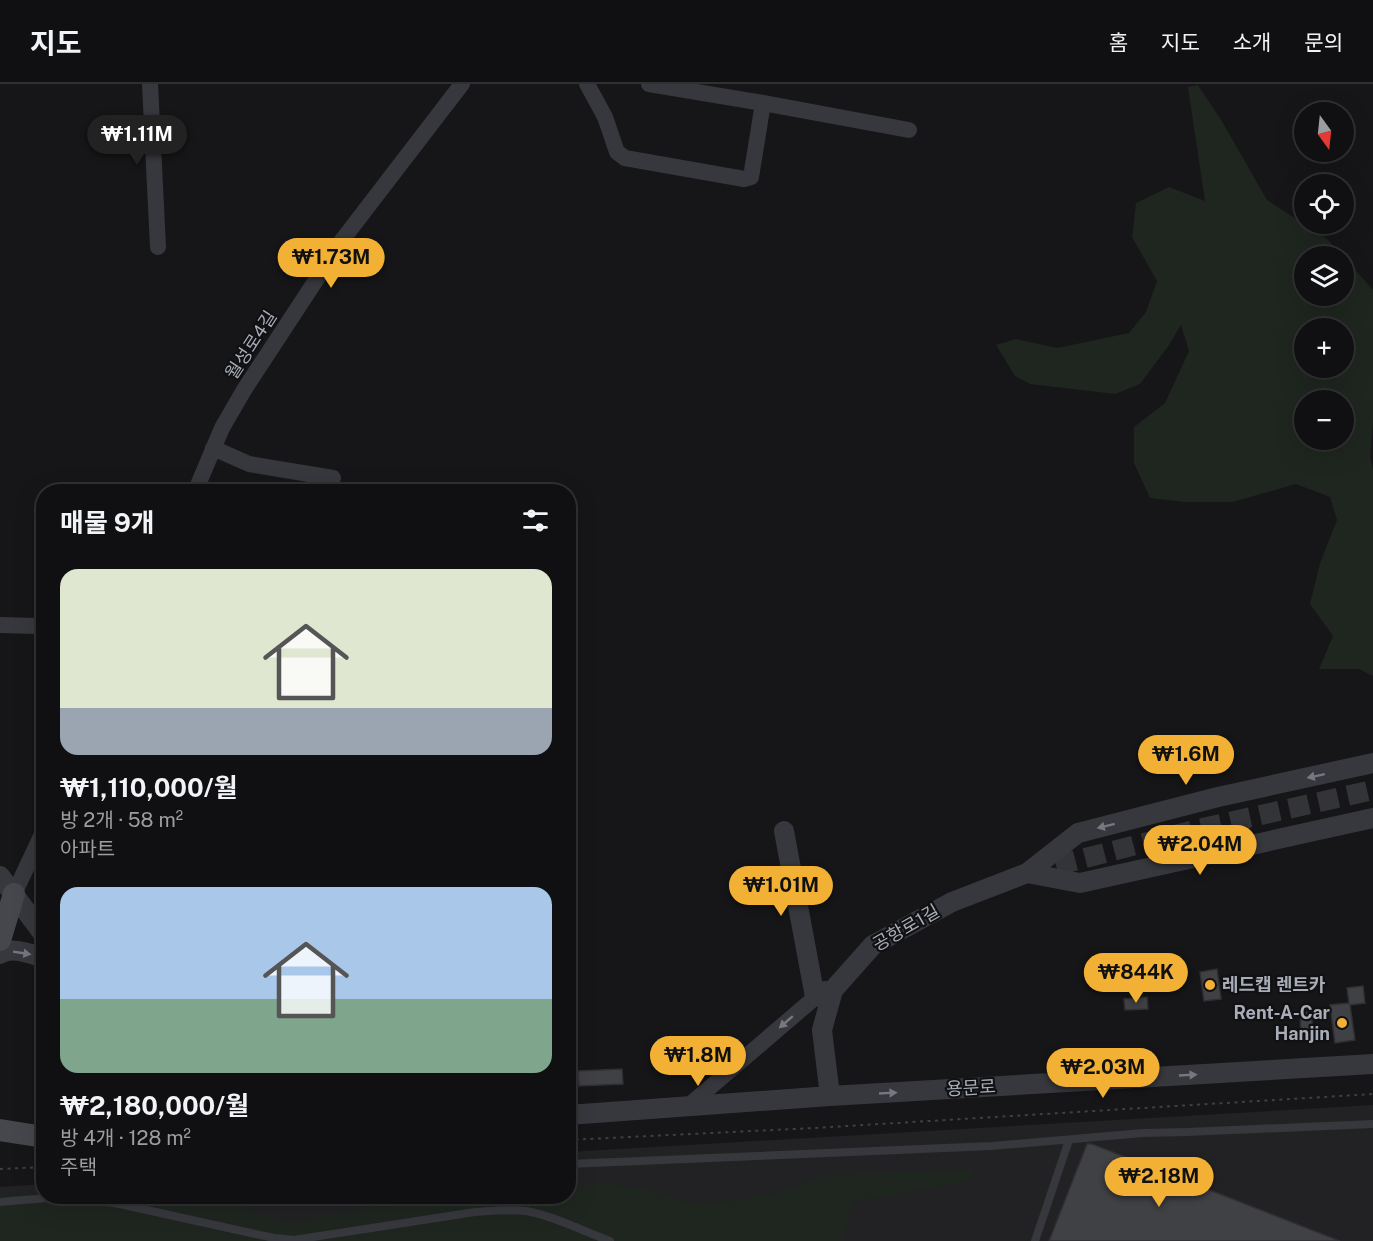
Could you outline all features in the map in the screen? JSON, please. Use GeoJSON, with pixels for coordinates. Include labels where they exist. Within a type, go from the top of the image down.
{"type":"FeatureCollection","features":[{"type":"Feature","properties":{"kind":"main road"},"geometry":{"type":"LineString","coordinates":[[0,940],[7,885]]}},
{"type":"Feature","properties":{"kind":"main road"},"geometry":{"type":"LineString","coordinates":[[0,1130],[36,1137]]}},
{"type":"Feature","properties":{"kind":"main road"},"geometry":{"type":"LineString","coordinates":[[0,1142],[36,1139]]}},
{"type":"Feature","properties":{"kind":"street"},"geometry":{"type":"LineString","coordinates":[[150,84],[158,247]]}},
{"type":"Feature","properties":{"kind":"street","name":"월성로4길"},"geometry":{"type":"LineString","coordinates":[[198,484],[222,428],[244,390],[343,239],[462,84]]}},
{"type":"Feature","properties":{"kind":"street"},"geometry":{"type":"LineString","coordinates":[[587,84],[605,117],[617,152],[625,158],[744,179],[751,177],[762,103]]}},
{"type":"Feature","properties":{"kind":"street"},"geometry":{"type":"LineString","coordinates":[[649,84],[909,130]]}},
{"type":"Feature","properties":{"kind":"street"},"geometry":{"type":"LineString","coordinates":[[213,447],[249,464],[333,478]]}},
{"type":"Feature","properties":{"kind":"street"},"geometry":{"type":"LineString","coordinates":[[0,625],[36,626]]}},
{"type":"Feature","properties":{"kind":"street"},"geometry":{"type":"LineString","coordinates":[[1027,873],[1078,833],[1218,797],[1373,763]]}},
{"type":"Feature","properties":{"kind":"street"},"geometry":{"type":"LineString","coordinates":[[1027,873],[1080,883],[1373,818]]}},
{"type":"Feature","properties":{"kind":"street"},"geometry":{"type":"LineString","coordinates":[[784,831],[815,997]]}},
{"type":"Feature","properties":{"kind":"street"},"geometry":{"type":"LineString","coordinates":[[36,842],[7,885],[36,924]]}},
{"type":"Feature","properties":{"kind":"street","name":"공항로1길"},"geometry":{"type":"LineString","coordinates":[[830,1096],[822,1030],[833,990],[862,957],[873,945],[952,902],[1027,873]]}},
{"type":"Feature","properties":{"kind":"street"},"geometry":{"type":"LineString","coordinates":[[0,954],[5,951],[21,951],[36,955]]}},
{"type":"Feature","properties":{"kind":"street"},"geometry":{"type":"LineString","coordinates":[[687,1107],[862,957]]}},
{"type":"Feature","properties":{"kind":"street","name":"용문로"},"geometry":{"type":"LineString","coordinates":[[576,1115],[830,1096],[1373,1064]]}},
{"type":"Feature","properties":{"kind":"lane"},"geometry":{"type":"LineString","coordinates":[[576,1164],[992,1146],[1143,1133],[1373,1124]]}},
{"type":"Feature","properties":{"kind":"lane"},"geometry":{"type":"LineString","coordinates":[[1035,1241],[1069,1140]]}},
{"type":"Feature","properties":{"kind":"lane"},"geometry":{"type":"LineString","coordinates":[[0,1202],[36,1199]]}},
{"type":"Feature","properties":{"kind":"lane"},"geometry":{"type":"LineString","coordinates":[[120,1204],[273,1238],[294,1240],[475,1212],[525,1211],[543,1215],[609,1241]]}},
{"type":"Feature","properties":{"kind":"path"},"geometry":{"type":"LineString","coordinates":[[576,1140],[814,1128],[1373,1094]]}},
{"type":"Feature","properties":{"kind":"path"},"geometry":{"type":"LineString","coordinates":[[0,1169],[36,1167]]}},
{"type":"Feature","properties":{"kind":"shaded area"},"geometry":{"type":"Polygon","coordinates":[[[1198,85],[1223,123],[1267,200],[1294,218],[1294,234],[1319,234],[1334,246],[1294,246],[1294,306],[1354,306],[1354,268],[1373,290],[1373,422],[1370,457],[1373,470],[1373,676],[1359,669],[1319,669],[1333,636],[1310,604],[1320,563],[1337,520],[1330,497],[1296,484],[1233,502],[1185,502],[1150,498],[1134,463],[1134,427],[1165,403],[1189,351],[1181,325],[1140,384],[1115,394],[1030,384],[1015,376],[996,345],[1016,339],[1057,348],[1129,333],[1146,312],[1157,281],[1132,237],[1136,203],[1169,187],[1205,201],[1188,87],[1198,85]]]}},
{"type":"Feature","properties":{"kind":"shaded area"},"geometry":{"type":"Polygon","coordinates":[[[1373,1105],[1373,1241],[0,1241],[0,1187],[36,1184],[36,1204],[576,1204],[576,1152],[1373,1105]]]}},
{"type":"Feature","properties":{"kind":"shaded area"},"geometry":{"type":"Polygon","coordinates":[[[974,1169],[970,1181],[853,1202],[842,1241],[0,1241],[0,1196],[36,1193],[36,1204],[241,1204],[254,1212],[290,1223],[362,1209],[407,1204],[576,1204],[576,1186],[603,1183],[655,1191],[689,1203],[730,1201],[779,1192],[824,1175],[974,1169]]]}},
{"type":"Feature","properties":{"kind":"building","name":"레드캡 렌트카"},"geometry":{"type":"Polygon","coordinates":[[[1217,969],[1221,999],[1204,1001],[1200,972],[1217,969]]]}},
{"type":"Feature","properties":{"kind":"building","name":"Rent-A-Car Hanjin"},"geometry":{"type":"Polygon","coordinates":[[[1363,986],[1365,1003],[1350,1005],[1355,1040],[1335,1043],[1330,1005],[1349,1003],[1347,988],[1363,986]]]}},
{"type":"Feature","properties":{"kind":"building"},"geometry":{"type":"Polygon","coordinates":[[[1147,997],[1148,1009],[1125,1010],[1124,999],[1147,997]]]}},
{"type":"Feature","properties":{"kind":"building"},"geometry":{"type":"Polygon","coordinates":[[[1301,1012],[1312,1012],[1312,1036],[1300,1035],[1301,1012]]]}},
{"type":"Feature","properties":{"kind":"building"},"geometry":{"type":"Polygon","coordinates":[[[622,1069],[623,1084],[579,1086],[578,1071],[622,1069]]]}},
{"type":"Feature","properties":{"kind":"building"},"geometry":{"type":"Polygon","coordinates":[[[1087,1144],[1092,1144],[1340,1241],[1049,1241],[1087,1144]]]}},
{"type":"Feature","properties":{"kind":"tunnel"},"geometry":{"type":"LineString","coordinates":[[1027,873],[1198,829],[1373,790]]}},
{"type":"Feature","properties":{"kind":"place","name":"레드캡 렌트카"},"geometry":{"type":"Point","coordinates":[1210,985]}},
{"type":"Feature","properties":{"kind":"place","name":"Rent-A-Car Hanjin"},"geometry":{"type":"Point","coordinates":[1342,1023]}}]}
